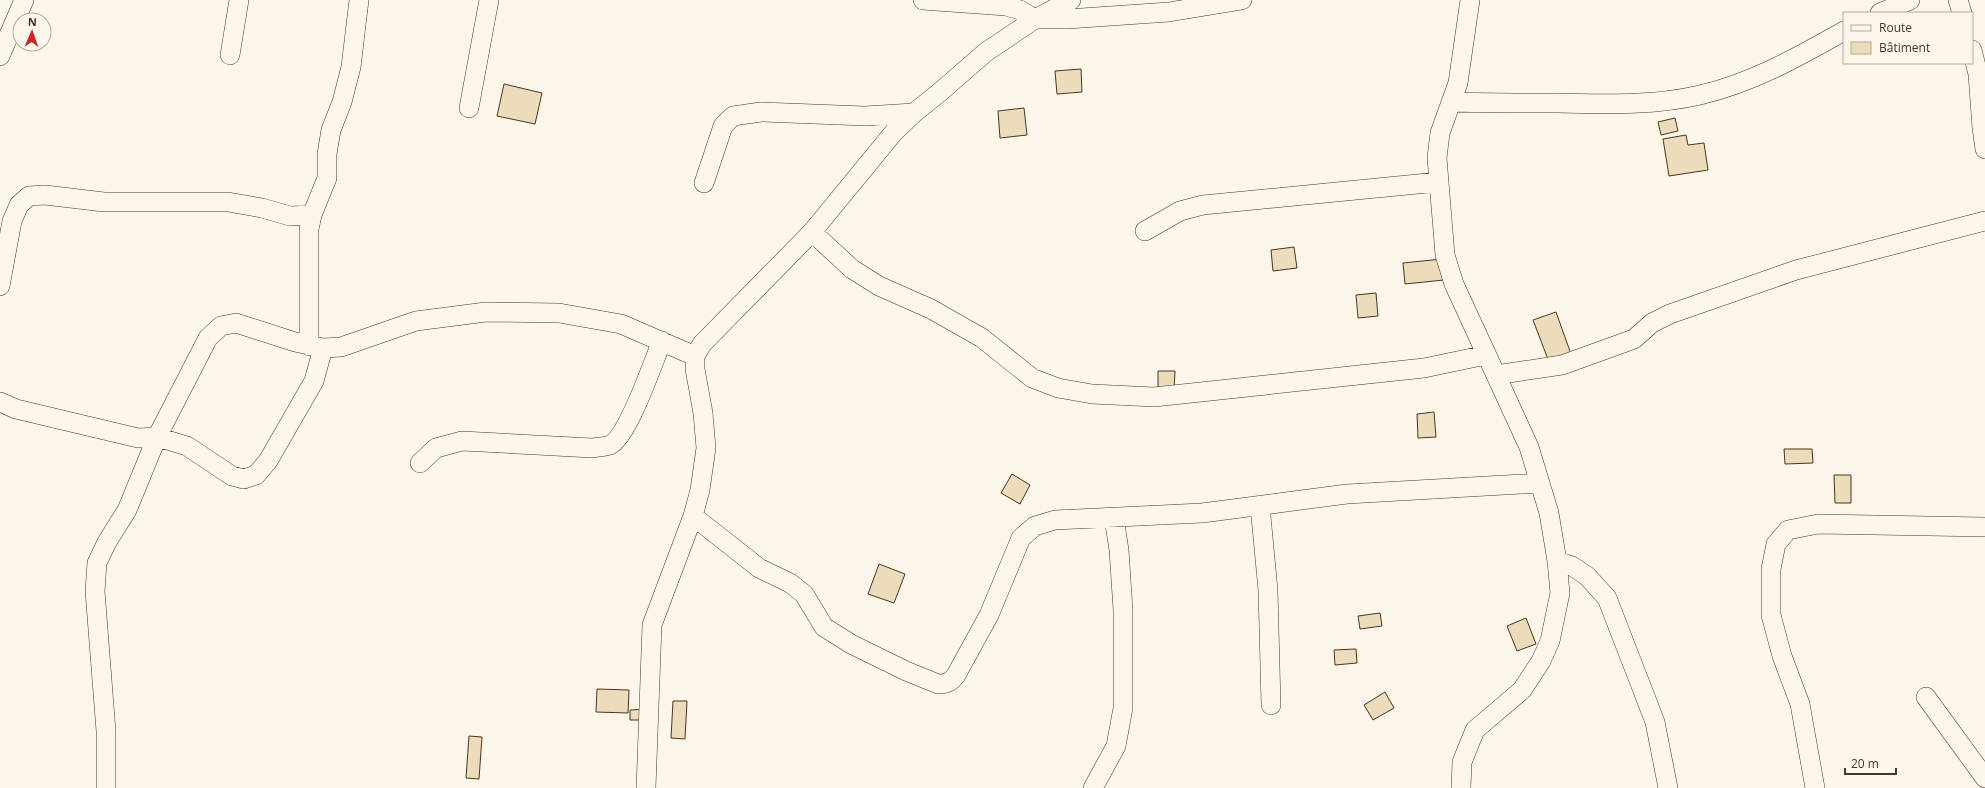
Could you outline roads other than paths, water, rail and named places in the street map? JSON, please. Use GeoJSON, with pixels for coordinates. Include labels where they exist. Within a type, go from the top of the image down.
{"type":"FeatureCollection","features":[{"type":"Feature","properties":{"kind":"street"},"geometry":{"type":"LineString","coordinates":[[0,56],[24,0]]}},
{"type":"Feature","properties":{"kind":"street"},"geometry":{"type":"LineString","coordinates":[[230,56],[239,0]]}},
{"type":"Feature","properties":{"kind":"street"},"geometry":{"type":"LineString","coordinates":[[0,402],[16,409],[138,438],[156,438],[187,446],[232,476],[244,479],[256,475],[268,461],[314,381],[316,347],[308,247],[309,229],[312,215],[327,178],[327,154],[331,130],[342,102],[351,67],[359,0]]}},
{"type":"Feature","properties":{"kind":"street"},"geometry":{"type":"LineString","coordinates":[[469,108],[489,0]]}},
{"type":"Feature","properties":{"kind":"street"},"geometry":{"type":"LineString","coordinates":[[923,0],[1006,6],[1020,10],[1035,19],[1094,18],[1169,12],[1242,0]]}},
{"type":"Feature","properties":{"kind":"street"},"geometry":{"type":"LineString","coordinates":[[646,788],[652,625],[693,516],[700,490],[706,448],[703,413],[695,369],[695,356],[702,344],[812,232],[894,132],[914,113],[986,52],[1035,19],[1071,0]]}},
{"type":"Feature","properties":{"kind":"street"},"geometry":{"type":"LineString","coordinates":[[1461,788],[1462,762],[1474,730],[1522,690],[1541,661],[1550,641],[1560,594],[1557,560],[1549,513],[1529,448],[1454,284],[1447,262],[1438,182],[1437,158],[1440,133],[1458,83],[1470,0]]}},
{"type":"Feature","properties":{"kind":"street"},"geometry":{"type":"LineString","coordinates":[[1882,12],[1910,0]]}},
{"type":"Feature","properties":{"kind":"street"},"geometry":{"type":"LineString","coordinates":[[1958,0],[1962,12]]}},
{"type":"Feature","properties":{"kind":"street"},"geometry":{"type":"LineString","coordinates":[[1451,102],[1617,105],[1653,103],[1699,95],[1743,82],[1798,58],[1843,32]]}},
{"type":"Feature","properties":{"kind":"street"},"geometry":{"type":"LineString","coordinates":[[1973,54],[1978,74],[1985,149]]}},
{"type":"Feature","properties":{"kind":"street"},"geometry":{"type":"LineString","coordinates":[[704,183],[723,126],[733,116],[761,112],[865,116],[914,113]]}},
{"type":"Feature","properties":{"kind":"street"},"geometry":{"type":"LineString","coordinates":[[1145,231],[1180,211],[1203,205],[1438,182]]}},
{"type":"Feature","properties":{"kind":"street"},"geometry":{"type":"LineString","coordinates":[[0,286],[12,220],[19,205],[29,196],[45,195],[104,202],[228,202],[262,208],[290,216],[312,215]]}},
{"type":"Feature","properties":{"kind":"street"},"geometry":{"type":"LineString","coordinates":[[1496,375],[1562,365],[1634,339],[1652,323],[1670,314],[1796,270],[1985,221]]}},
{"type":"Feature","properties":{"kind":"street"},"geometry":{"type":"LineString","coordinates":[[812,232],[852,269],[874,283],[931,309],[982,338],[1032,378],[1058,388],[1092,394],[1154,397],[1424,368],[1486,356]]}},
{"type":"Feature","properties":{"kind":"street"},"geometry":{"type":"LineString","coordinates":[[106,788],[106,731],[95,591],[97,563],[107,542],[127,510],[156,438],[208,338],[221,326],[236,323],[316,347],[341,347],[416,321],[486,312],[559,313],[621,324],[695,356]]}},
{"type":"Feature","properties":{"kind":"street"},"geometry":{"type":"LineString","coordinates":[[420,463],[436,448],[462,441],[592,448],[610,445],[621,436],[630,418],[662,341]]}},
{"type":"Feature","properties":{"kind":"street"},"geometry":{"type":"LineString","coordinates":[[693,516],[760,568],[790,583],[804,594],[824,627],[850,644],[906,671],[938,684],[951,682],[956,675],[989,615],[1021,538],[1035,526],[1055,520],[1202,513],[1348,494],[1540,483]]}},
{"type":"Feature","properties":{"kind":"street"},"geometry":{"type":"LineString","coordinates":[[1260,506],[1268,590],[1271,705]]}},
{"type":"Feature","properties":{"kind":"street"},"geometry":{"type":"LineString","coordinates":[[1093,788],[1116,746],[1123,708],[1123,610],[1119,550],[1114,518]]}},
{"type":"Feature","properties":{"kind":"street"},"geometry":{"type":"LineString","coordinates":[[1815,788],[1800,704],[1782,656],[1771,615],[1771,569],[1776,544],[1788,530],[1818,524],[1985,527]]}},
{"type":"Feature","properties":{"kind":"street"},"geometry":{"type":"LineString","coordinates":[[1557,560],[1572,566],[1588,576],[1606,598],[1655,722],[1668,788]]}},
{"type":"Feature","properties":{"kind":"street"},"geometry":{"type":"LineString","coordinates":[[1926,697],[1985,778]]}}]}
